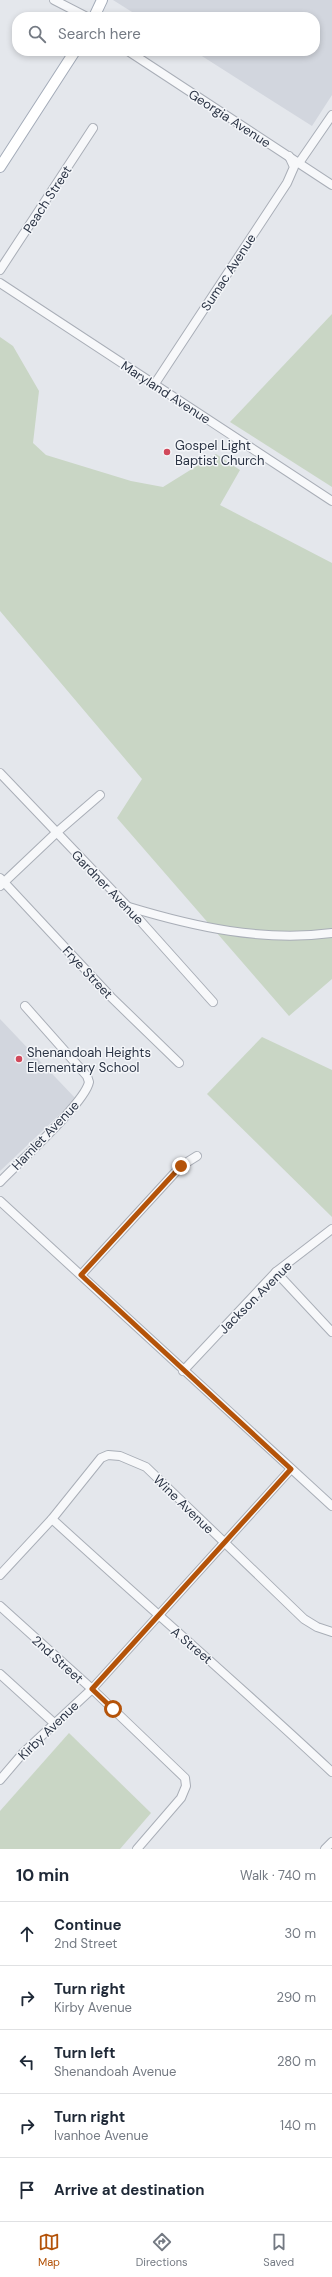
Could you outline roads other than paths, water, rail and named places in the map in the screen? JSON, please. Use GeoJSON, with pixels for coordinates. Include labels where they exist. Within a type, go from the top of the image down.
{"type":"FeatureCollection","features":[{"type":"Feature","properties":{"kind":"main road"},"geometry":{"type":"LineString","coordinates":[[96,12],[102,0]]}},
{"type":"Feature","properties":{"kind":"main road"},"geometry":{"type":"LineString","coordinates":[[0,166],[72,56]]}},
{"type":"Feature","properties":{"kind":"street"},"geometry":{"type":"LineString","coordinates":[[54,0],[77,12]]}},
{"type":"Feature","properties":{"kind":"street","name":"Georgia Avenue"},"geometry":{"type":"LineString","coordinates":[[136,56],[332,185]]}},
{"type":"Feature","properties":{"kind":"street"},"geometry":{"type":"LineString","coordinates":[[299,163],[332,115]]}},
{"type":"Feature","properties":{"kind":"street","name":"Peach Street"},"geometry":{"type":"LineString","coordinates":[[0,270],[94,128]]}},
{"type":"Feature","properties":{"kind":"street","name":"Sumac Avenue"},"geometry":{"type":"LineString","coordinates":[[154,385],[287,183],[294,167],[289,156]]}},
{"type":"Feature","properties":{"kind":"street","name":"Maryland Avenue"},"geometry":{"type":"LineString","coordinates":[[0,283],[332,501]]}},
{"type":"Feature","properties":{"kind":"street","name":"Gardner Avenue"},"geometry":{"type":"LineString","coordinates":[[0,774],[128,907],[213,1002]]}},
{"type":"Feature","properties":{"kind":"street"},"geometry":{"type":"LineString","coordinates":[[1,882],[100,795]]}},
{"type":"Feature","properties":{"kind":"street","name":"Frye Street"},"geometry":{"type":"LineString","coordinates":[[1,882],[111,997],[179,1063]]}},
{"type":"Feature","properties":{"kind":"street"},"geometry":{"type":"LineString","coordinates":[[128,907],[248,934],[292,937],[332,933]]}},
{"type":"Feature","properties":{"kind":"street","name":"Hamlet Avenue"},"geometry":{"type":"LineString","coordinates":[[0,1182],[73,1107],[88,1086],[87,1076],[25,1006]]}},
{"type":"Feature","properties":{"kind":"street"},"geometry":{"type":"LineString","coordinates":[[81,1275],[181,1166],[197,1156]]}},
{"type":"Feature","properties":{"kind":"street"},"geometry":{"type":"LineString","coordinates":[[0,1201],[183,1371],[332,1506]]}},
{"type":"Feature","properties":{"kind":"street","name":"Jackson Avenue"},"geometry":{"type":"LineString","coordinates":[[183,1371],[276,1272],[332,1229]]}},
{"type":"Feature","properties":{"kind":"street"},"geometry":{"type":"LineString","coordinates":[[276,1272],[332,1332]]}},
{"type":"Feature","properties":{"kind":"street","name":"Wine Avenue"},"geometry":{"type":"LineString","coordinates":[[52,1519],[101,1458],[116,1455],[146,1467],[304,1619],[317,1627],[332,1632]]}},
{"type":"Feature","properties":{"kind":"street","name":"Kirby Avenue"},"geometry":{"type":"LineString","coordinates":[[0,1780],[23,1753],[92,1689],[291,1469]]}},
{"type":"Feature","properties":{"kind":"street"},"geometry":{"type":"LineString","coordinates":[[0,1575],[52,1519]]}},
{"type":"Feature","properties":{"kind":"street","name":"A Street"},"geometry":{"type":"LineString","coordinates":[[52,1519],[157,1616],[215,1664],[332,1772]]}},
{"type":"Feature","properties":{"kind":"street","name":"2nd Street"},"geometry":{"type":"LineString","coordinates":[[0,1606],[92,1689],[185,1778],[186,1786],[181,1798],[137,1849]]}},
{"type":"Feature","properties":{"kind":"street"},"geometry":{"type":"LineString","coordinates":[[0,1674],[54,1723]]}},
{"type":"Feature","properties":{"kind":"street"},"geometry":{"type":"LineString","coordinates":[[325,1849],[332,1842]]}},
{"type":"Feature","properties":{"kind":"place","name":"Gospel Light Baptist Church"},"geometry":{"type":"Point","coordinates":[167,452]}},
{"type":"Feature","properties":{"kind":"place","name":"Shenandoah Heights Elementary School"},"geometry":{"type":"Point","coordinates":[19,1059]}}]}
